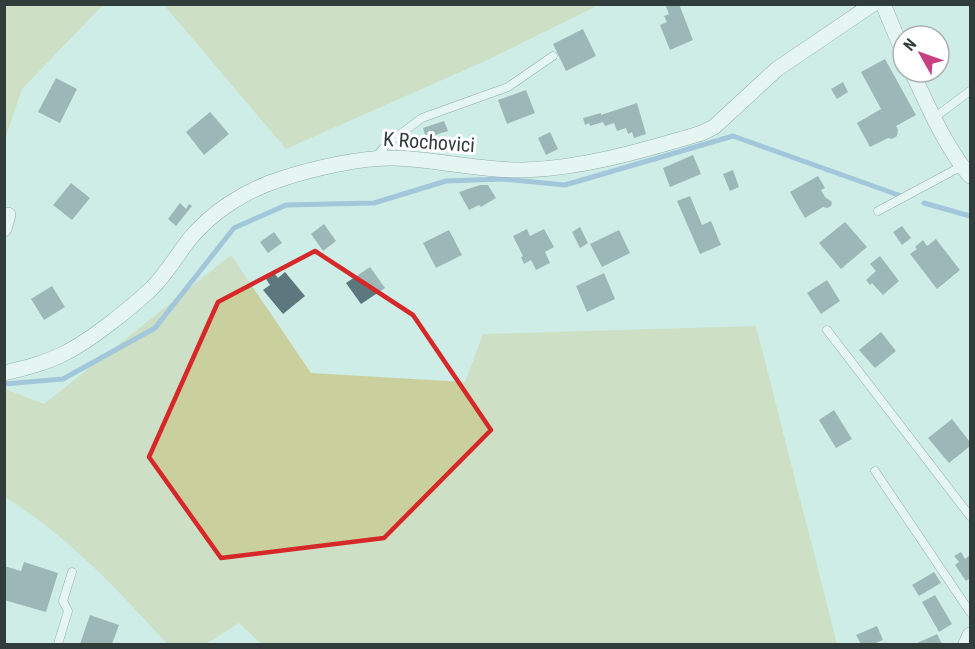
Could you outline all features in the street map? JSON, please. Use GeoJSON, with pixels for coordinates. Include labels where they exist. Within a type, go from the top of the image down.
{"type":"FeatureCollection","features":[{"type":"Feature","properties":{"kind":"street","name":"K Rochovici"},"geometry":{"type":"LineString","coordinates":[[4,374],[32,366],[66,352],[126,310],[168,270],[189,240],[238,197],[283,178],[375,159],[402,158],[522,170],[552,168],[612,157],[702,133],[714,127],[777,69],[873,4]]}},
{"type":"Feature","properties":{"kind":"street"},"geometry":{"type":"LineString","coordinates":[[883,4],[891,24]]}},
{"type":"Feature","properties":{"kind":"street"},"geometry":{"type":"LineString","coordinates":[[918,84],[934,118],[966,171]]}},
{"type":"Feature","properties":{"kind":"street"},"geometry":{"type":"LineString","coordinates":[[966,645],[970,634]]}},
{"type":"Feature","properties":{"kind":"lane"},"geometry":{"type":"LineString","coordinates":[[375,159],[387,144],[422,118],[508,87],[553,56]]}},
{"type":"Feature","properties":{"kind":"lane"},"geometry":{"type":"LineString","coordinates":[[934,118],[970,91]]}},
{"type":"Feature","properties":{"kind":"lane"},"geometry":{"type":"LineString","coordinates":[[878,211],[966,171]]}},
{"type":"Feature","properties":{"kind":"lane"},"geometry":{"type":"LineString","coordinates":[[827,330],[970,516]]}},
{"type":"Feature","properties":{"kind":"lane"},"geometry":{"type":"LineString","coordinates":[[875,471],[970,612]]}},
{"type":"Feature","properties":{"kind":"lane"},"geometry":{"type":"LineString","coordinates":[[58,645],[68,611],[63,601],[72,572]]}},
{"type":"Feature","properties":{"kind":"highlighted area"},"geometry":{"type":"Polygon","coordinates":[[[315,251],[413,315],[491,430],[384,538],[221,558],[149,457],[218,302],[315,251]]]}},
{"type":"Feature","properties":{"kind":"green space"},"geometry":{"type":"Polygon","coordinates":[[[5,4],[103,5],[22,89],[5,139],[5,4]]]}},
{"type":"Feature","properties":{"kind":"green space"},"geometry":{"type":"Polygon","coordinates":[[[164,5],[599,5],[485,61],[286,149],[164,5]]]}},
{"type":"Feature","properties":{"kind":"green space"},"geometry":{"type":"Polygon","coordinates":[[[231,255],[311,373],[465,382],[483,334],[756,326],[837,644],[261,644],[239,623],[206,644],[167,644],[111,584],[71,546],[5,497],[5,389],[44,404],[231,255]]]}},
{"type":"Feature","properties":{"kind":"building"},"geometry":{"type":"Polygon","coordinates":[[[665,4],[679,4],[693,40],[670,50],[660,25],[667,22],[664,16],[669,14],[665,4]]]}},
{"type":"Feature","properties":{"kind":"building"},"geometry":{"type":"Polygon","coordinates":[[[583,29],[596,56],[566,71],[553,44],[583,29]]]}},
{"type":"Feature","properties":{"kind":"building"},"geometry":{"type":"Polygon","coordinates":[[[885,59],[891,70],[891,84],[899,84],[916,115],[896,126],[897,136],[870,147],[857,123],[881,109],[861,72],[885,59]]]}},
{"type":"Feature","properties":{"kind":"building"},"geometry":{"type":"Polygon","coordinates":[[[56,78],[77,89],[60,123],[38,112],[56,78]]]}},
{"type":"Feature","properties":{"kind":"building"},"geometry":{"type":"Polygon","coordinates":[[[843,82],[848,92],[837,99],[831,89],[843,82]]]}},
{"type":"Feature","properties":{"kind":"building"},"geometry":{"type":"Polygon","coordinates":[[[526,90],[535,113],[507,124],[498,100],[526,90]]]}},
{"type":"Feature","properties":{"kind":"building"},"geometry":{"type":"Polygon","coordinates":[[[637,103],[646,134],[634,138],[632,132],[628,134],[626,128],[617,131],[614,123],[605,126],[603,122],[590,126],[589,123],[585,125],[583,118],[601,113],[601,115],[637,103]]]}},
{"type":"Feature","properties":{"kind":"building"},"geometry":{"type":"Polygon","coordinates":[[[210,112],[229,134],[204,155],[186,132],[210,112]]]}},
{"type":"Feature","properties":{"kind":"building"},"geometry":{"type":"Polygon","coordinates":[[[444,121],[448,131],[426,138],[423,128],[444,121]]]}},
{"type":"Feature","properties":{"kind":"building"},"geometry":{"type":"Polygon","coordinates":[[[550,132],[558,149],[546,155],[538,138],[550,132]]]}},
{"type":"Feature","properties":{"kind":"building"},"geometry":{"type":"Polygon","coordinates":[[[693,155],[701,174],[670,187],[663,168],[693,155]]]}},
{"type":"Feature","properties":{"kind":"building"},"geometry":{"type":"Polygon","coordinates":[[[733,170],[739,187],[730,191],[723,174],[733,170]]]}},
{"type":"Feature","properties":{"kind":"building"},"geometry":{"type":"Polygon","coordinates":[[[818,176],[825,188],[821,190],[832,202],[831,206],[823,207],[805,218],[790,192],[818,176]]]}},
{"type":"Feature","properties":{"kind":"building"},"geometry":{"type":"Polygon","coordinates":[[[71,183],[90,198],[72,220],[53,205],[71,183]]]}},
{"type":"Feature","properties":{"kind":"building"},"geometry":{"type":"Polygon","coordinates":[[[480,185],[488,185],[496,198],[481,207],[479,205],[469,210],[459,192],[480,185]]]}},
{"type":"Feature","properties":{"kind":"building"},"geometry":{"type":"Polygon","coordinates":[[[690,196],[702,225],[711,221],[721,245],[700,254],[677,201],[690,196]]]}},
{"type":"Feature","properties":{"kind":"building"},"geometry":{"type":"Polygon","coordinates":[[[180,203],[186,209],[189,204],[192,206],[176,226],[168,219],[180,203]]]}},
{"type":"Feature","properties":{"kind":"building"},"geometry":{"type":"Polygon","coordinates":[[[845,222],[867,247],[841,269],[819,243],[845,222]]]}},
{"type":"Feature","properties":{"kind":"building"},"geometry":{"type":"Polygon","coordinates":[[[324,224],[336,241],[323,251],[311,234],[324,224]]]}},
{"type":"Feature","properties":{"kind":"building"},"geometry":{"type":"Polygon","coordinates":[[[902,226],[911,238],[902,245],[893,232],[902,226]]]}},
{"type":"Feature","properties":{"kind":"building"},"geometry":{"type":"Polygon","coordinates":[[[580,227],[588,243],[580,248],[572,232],[580,227]]]}},
{"type":"Feature","properties":{"kind":"building"},"geometry":{"type":"Polygon","coordinates":[[[527,229],[530,236],[544,229],[554,247],[545,252],[550,263],[536,270],[531,260],[524,264],[521,257],[523,256],[513,236],[527,229]]]}},
{"type":"Feature","properties":{"kind":"building"},"geometry":{"type":"Polygon","coordinates":[[[449,230],[462,255],[436,268],[423,243],[449,230]]]}},
{"type":"Feature","properties":{"kind":"building"},"geometry":{"type":"Polygon","coordinates":[[[619,230],[630,253],[602,267],[590,244],[619,230]]]}},
{"type":"Feature","properties":{"kind":"building"},"geometry":{"type":"Polygon","coordinates":[[[274,232],[282,243],[268,253],[260,242],[274,232]]]}},
{"type":"Feature","properties":{"kind":"building"},"geometry":{"type":"Polygon","coordinates":[[[936,239],[960,270],[937,289],[910,254],[923,240],[927,246],[936,239]]]}},
{"type":"Feature","properties":{"kind":"building"},"geometry":{"type":"Polygon","coordinates":[[[880,256],[899,281],[883,295],[866,280],[876,271],[870,264],[880,256]]]}},
{"type":"Feature","properties":{"kind":"building"},"geometry":{"type":"Polygon","coordinates":[[[370,267],[385,288],[361,304],[346,283],[370,267]]]}},
{"type":"Feature","properties":{"kind":"building"},"geometry":{"type":"Polygon","coordinates":[[[285,272],[305,296],[283,314],[263,290],[270,285],[266,279],[274,273],[278,278],[285,272]]]}},
{"type":"Feature","properties":{"kind":"building"},"geometry":{"type":"Polygon","coordinates":[[[604,273],[615,299],[587,312],[576,286],[604,273]]]}},
{"type":"Feature","properties":{"kind":"building"},"geometry":{"type":"Polygon","coordinates":[[[827,280],[840,301],[821,314],[807,293],[827,280]]]}},
{"type":"Feature","properties":{"kind":"building"},"geometry":{"type":"Polygon","coordinates":[[[52,286],[65,307],[44,320],[31,299],[52,286]]]}},
{"type":"Feature","properties":{"kind":"building"},"geometry":{"type":"Polygon","coordinates":[[[881,332],[896,351],[875,368],[859,350],[881,332]]]}},
{"type":"Feature","properties":{"kind":"building"},"geometry":{"type":"Polygon","coordinates":[[[834,410],[852,439],[836,448],[819,420],[834,410]]]}},
{"type":"Feature","properties":{"kind":"building"},"geometry":{"type":"Polygon","coordinates":[[[952,419],[970,442],[970,446],[949,463],[928,438],[952,419]]]}},
{"type":"Feature","properties":{"kind":"building"},"geometry":{"type":"Polygon","coordinates":[[[961,552],[965,559],[970,555],[970,578],[966,581],[955,565],[959,562],[954,556],[961,552]]]}},
{"type":"Feature","properties":{"kind":"building"},"geometry":{"type":"Polygon","coordinates":[[[24,562],[58,573],[46,612],[4,600],[4,566],[21,571],[24,562]]]}},
{"type":"Feature","properties":{"kind":"building"},"geometry":{"type":"Polygon","coordinates":[[[934,572],[941,583],[919,596],[912,585],[934,572]]]}},
{"type":"Feature","properties":{"kind":"building"},"geometry":{"type":"Polygon","coordinates":[[[935,595],[952,624],[939,632],[922,602],[935,595]]]}},
{"type":"Feature","properties":{"kind":"building"},"geometry":{"type":"Polygon","coordinates":[[[90,615],[119,625],[112,644],[80,644],[90,615]]]}},
{"type":"Feature","properties":{"kind":"building"},"geometry":{"type":"Polygon","coordinates":[[[877,626],[883,640],[873,644],[861,644],[856,635],[877,626]]]}},
{"type":"Feature","properties":{"kind":"building"},"geometry":{"type":"Polygon","coordinates":[[[937,634],[942,644],[915,644],[937,634]]]}},
{"type":"Feature","properties":{"kind":"waterway"},"geometry":{"type":"LineString","coordinates":[[4,384],[63,379],[155,328],[234,228],[286,205],[374,203],[446,181],[503,179],[565,185],[733,136],[904,197]]}},
{"type":"Feature","properties":{"kind":"waterway"},"geometry":{"type":"LineString","coordinates":[[924,203],[970,216]]}}]}
